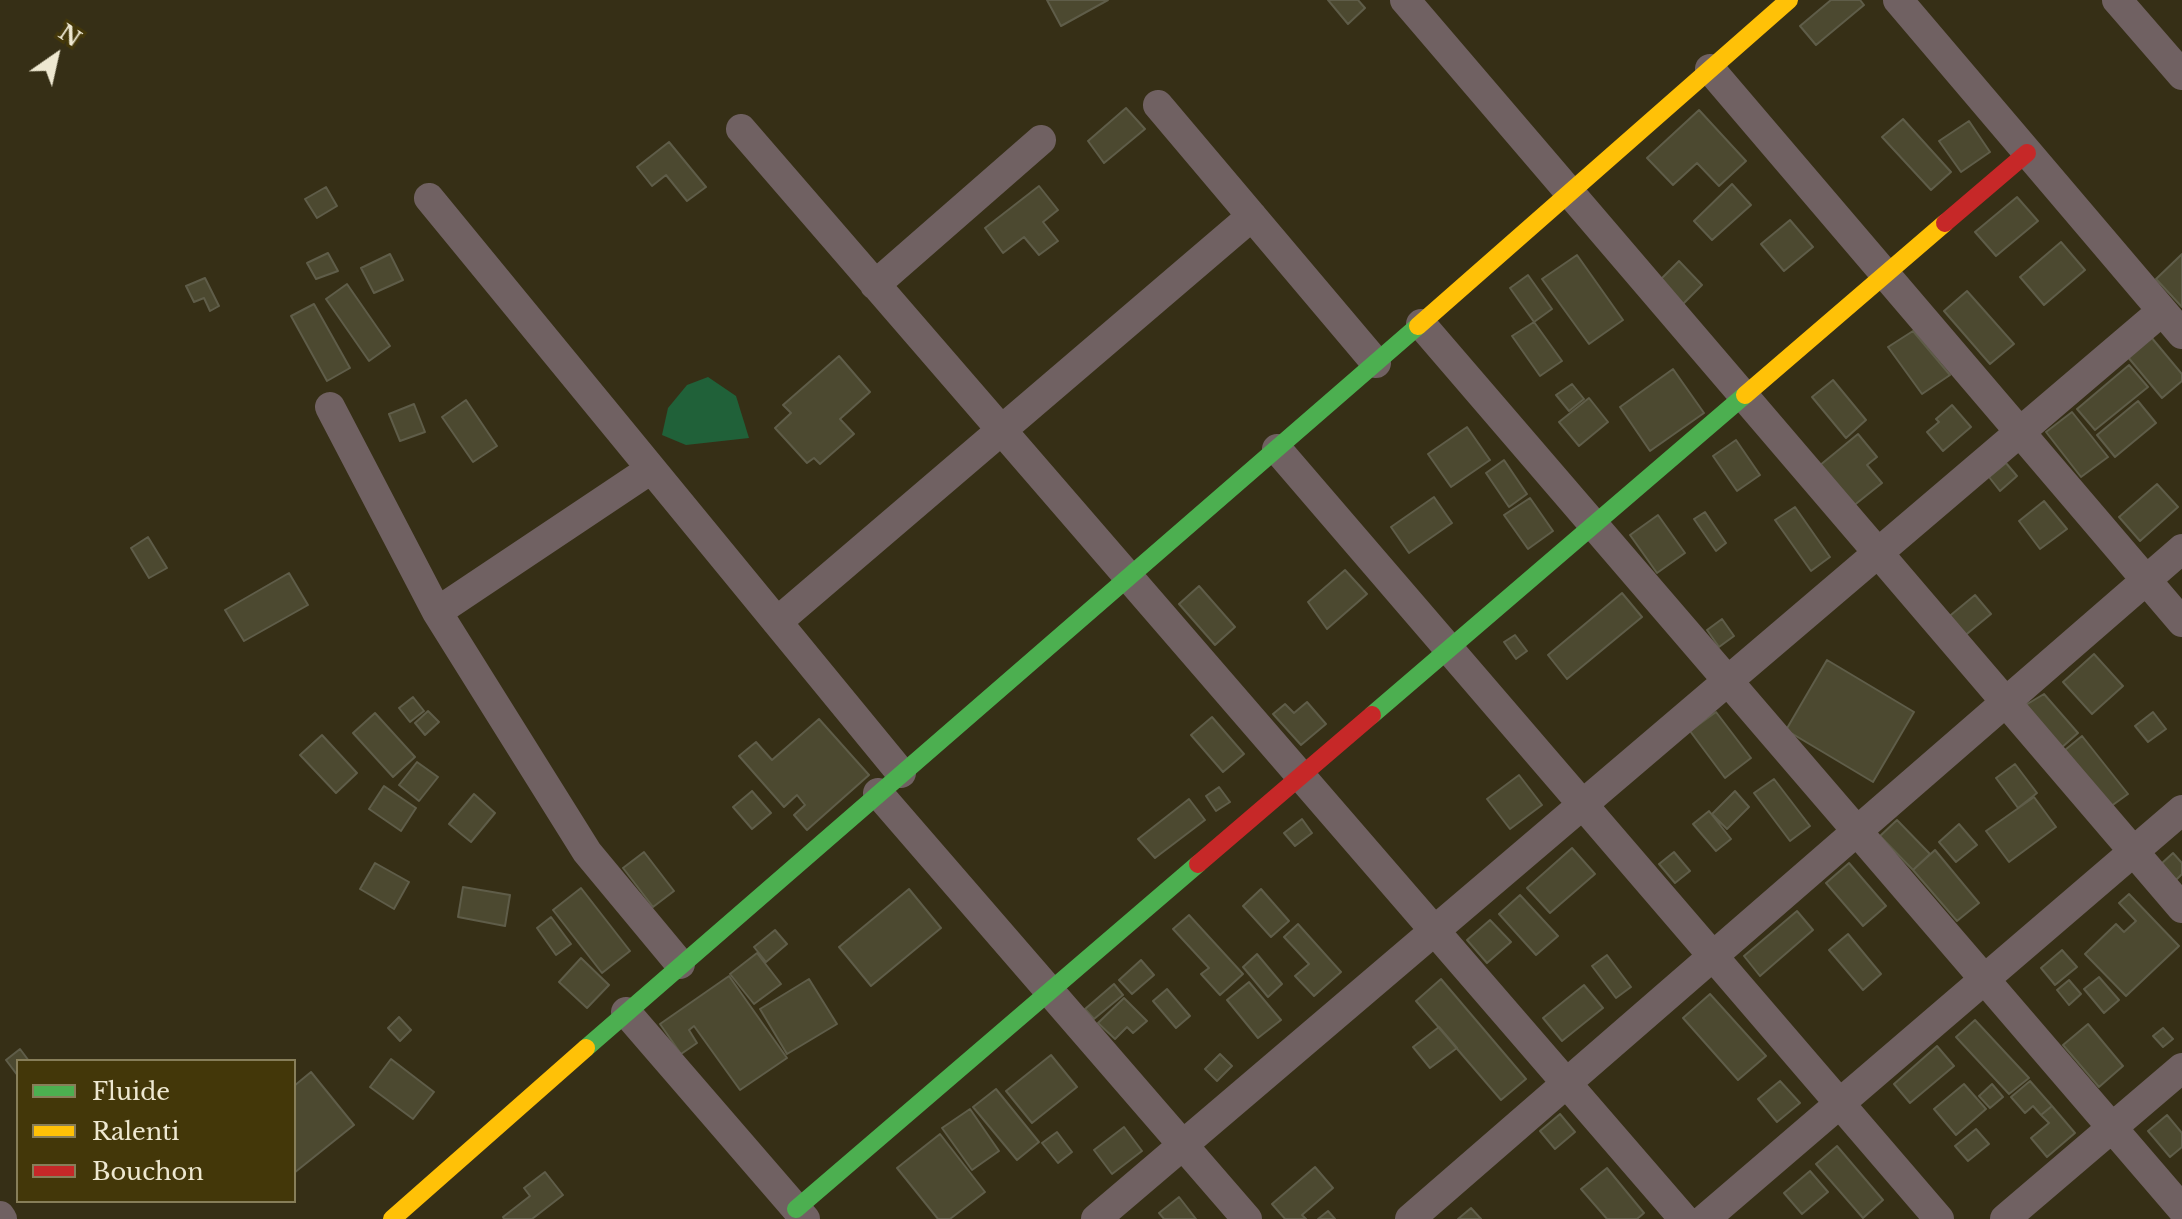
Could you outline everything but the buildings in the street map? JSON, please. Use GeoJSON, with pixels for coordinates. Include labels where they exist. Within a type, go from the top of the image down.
{"type":"FeatureCollection","features":[{"type":"Feature","properties":{"kind":"street"},"geometry":{"type":"LineString","coordinates":[[1405,0],[2182,908]]}},
{"type":"Feature","properties":{"kind":"street"},"geometry":{"type":"LineString","coordinates":[[392,1219],[680,964],[1421,324],[1789,0]]}},
{"type":"Feature","properties":{"kind":"street"},"geometry":{"type":"LineString","coordinates":[[1898,0],[2182,334]]}},
{"type":"Feature","properties":{"kind":"street"},"geometry":{"type":"LineString","coordinates":[[2117,0],[2182,75]]}},
{"type":"Feature","properties":{"kind":"street"},"geometry":{"type":"LineString","coordinates":[[1710,69],[2182,622]]}},
{"type":"Feature","properties":{"kind":"street"},"geometry":{"type":"LineString","coordinates":[[1158,105],[1376,363]]}},
{"type":"Feature","properties":{"kind":"street"},"geometry":{"type":"LineString","coordinates":[[741,129],[1684,1219]]}},
{"type":"Feature","properties":{"kind":"street"},"geometry":{"type":"LineString","coordinates":[[875,285],[1041,140]]}},
{"type":"Feature","properties":{"kind":"street"},"geometry":{"type":"LineString","coordinates":[[626,1012],[800,1214],[1050,991],[2027,153]]}},
{"type":"Feature","properties":{"kind":"street"},"geometry":{"type":"LineString","coordinates":[[429,198],[901,773]]}},
{"type":"Feature","properties":{"kind":"street"},"geometry":{"type":"LineString","coordinates":[[777,622],[1252,216]]}},
{"type":"Feature","properties":{"kind":"street"},"geometry":{"type":"LineString","coordinates":[[1096,1219],[2162,311]]}},
{"type":"Feature","properties":{"kind":"street"},"geometry":{"type":"LineString","coordinates":[[1421,324],[2182,1209]]}},
{"type":"Feature","properties":{"kind":"street"},"geometry":{"type":"LineString","coordinates":[[330,407],[437,612],[587,852],[680,964]]}},
{"type":"Feature","properties":{"kind":"street"},"geometry":{"type":"LineString","coordinates":[[1277,449],[1939,1219]]}},
{"type":"Feature","properties":{"kind":"street"},"geometry":{"type":"LineString","coordinates":[[437,612],[651,469]]}},
{"type":"Feature","properties":{"kind":"street"},"geometry":{"type":"LineString","coordinates":[[1410,1219],[2182,549]]}},
{"type":"Feature","properties":{"kind":"street"},"geometry":{"type":"LineString","coordinates":[[878,793],[1247,1219]]}},
{"type":"Feature","properties":{"kind":"street"},"geometry":{"type":"LineString","coordinates":[[1705,1219],[2182,810]]}},
{"type":"Feature","properties":{"kind":"street"},"geometry":{"type":"LineString","coordinates":[[2005,1219],[2182,1068]]}},
{"type":"Feature","properties":{"kind":"green space"},"geometry":{"type":"Polygon","coordinates":[[[708,377],[736,396],[749,438],[686,445],[662,435],[668,408],[687,385],[708,377]]]}},
{"type":"Feature","properties":{"kind":"traffic: fast"},"geometry":{"type":"LineString","coordinates":[[586,1048],[1418,326]]}},
{"type":"Feature","properties":{"kind":"traffic: fast"},"geometry":{"type":"LineString","coordinates":[[1372,715],[1745,395]]}},
{"type":"Feature","properties":{"kind":"traffic: fast"},"geometry":{"type":"LineString","coordinates":[[796,1209],[1198,864]]}},
{"type":"Feature","properties":{"kind":"traffic: slow"},"geometry":{"type":"LineString","coordinates":[[1418,326],[1789,0]]}},
{"type":"Feature","properties":{"kind":"traffic: slow"},"geometry":{"type":"LineString","coordinates":[[1745,395],[1945,223]]}},
{"type":"Feature","properties":{"kind":"traffic: slow"},"geometry":{"type":"LineString","coordinates":[[392,1219],[586,1048]]}},
{"type":"Feature","properties":{"kind":"traffic: jam"},"geometry":{"type":"LineString","coordinates":[[1945,223],[2027,153]]}},
{"type":"Feature","properties":{"kind":"traffic: jam"},"geometry":{"type":"LineString","coordinates":[[1198,864],[1372,715]]}}]}
